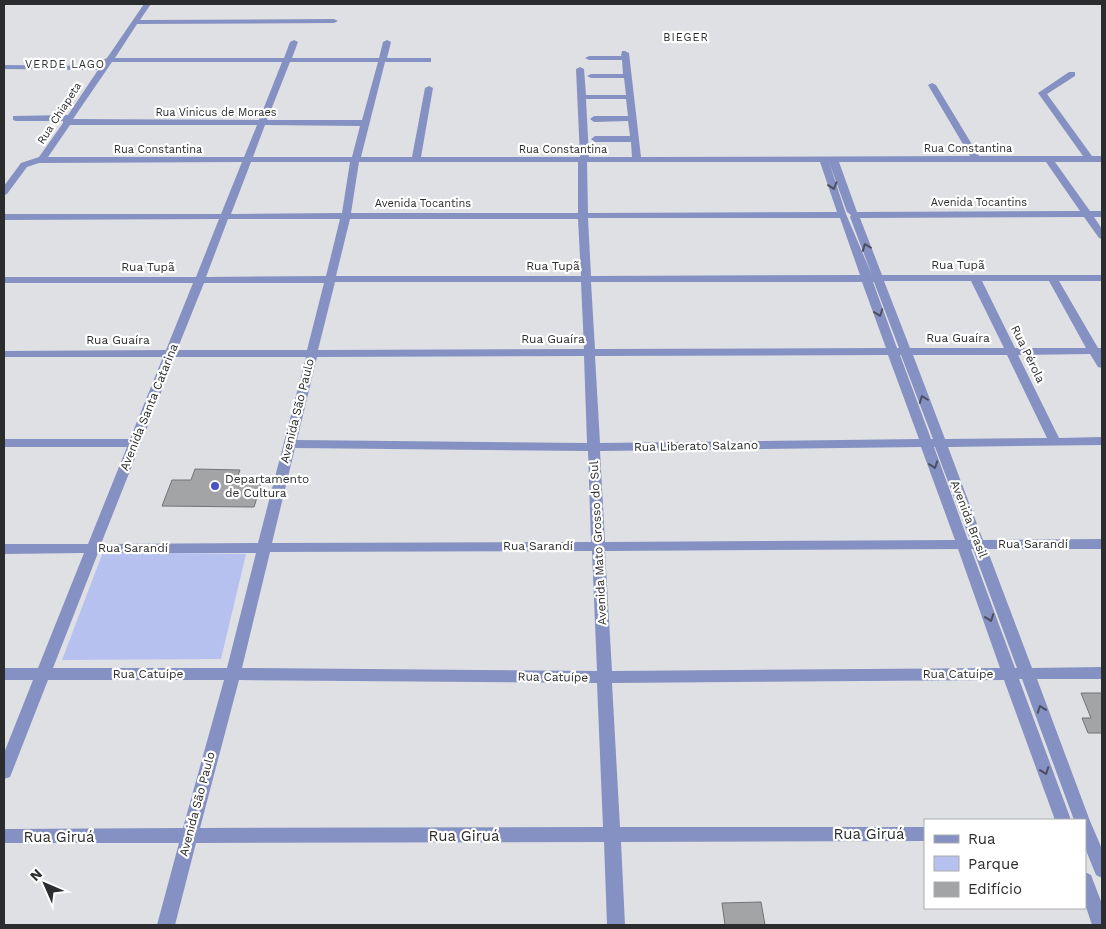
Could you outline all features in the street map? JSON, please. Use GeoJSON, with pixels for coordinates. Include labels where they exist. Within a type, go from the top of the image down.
{"type":"FeatureCollection","features":[{"type":"Feature","properties":{"kind":"street","name":"Rua Chiapeta"},"geometry":{"type":"LineString","coordinates":[[42,160],[147,4]]}},
{"type":"Feature","properties":{"kind":"street"},"geometry":{"type":"LineString","coordinates":[[135,22],[334,21]]}},
{"type":"Feature","properties":{"kind":"street","name":"Avenida Santa Catarina"},"geometry":{"type":"LineString","coordinates":[[4,772],[41,674],[294,42]]}},
{"type":"Feature","properties":{"kind":"street","name":"Avenida São Paulo"},"geometry":{"type":"LineString","coordinates":[[166,925],[233,674],[346,215],[355,160],[387,42]]}},
{"type":"Feature","properties":{"kind":"street"},"geometry":{"type":"LineString","coordinates":[[589,58],[625,56],[637,160]]}},
{"type":"Feature","properties":{"kind":"street"},"geometry":{"type":"LineString","coordinates":[[4,67],[287,60],[428,60]]}},
{"type":"Feature","properties":{"kind":"street","name":"Avenida Mato Grosso do Sul"},"geometry":{"type":"LineString","coordinates":[[580,70],[584,160],[583,216],[616,925]]}},
{"type":"Feature","properties":{"kind":"street"},"geometry":{"type":"LineString","coordinates":[[1072,74],[1042,93],[1089,158]]}},
{"type":"Feature","properties":{"kind":"street"},"geometry":{"type":"LineString","coordinates":[[591,76],[628,76]]}},
{"type":"Feature","properties":{"kind":"street"},"geometry":{"type":"LineString","coordinates":[[932,85],[976,159]]}},
{"type":"Feature","properties":{"kind":"street"},"geometry":{"type":"LineString","coordinates":[[416,160],[429,88]]}},
{"type":"Feature","properties":{"kind":"street"},"geometry":{"type":"LineString","coordinates":[[588,97],[631,97]]}},
{"type":"Feature","properties":{"kind":"street","name":"Rua Vinicus de Moraes"},"geometry":{"type":"LineString","coordinates":[[16,118],[261,124],[366,123]]}},
{"type":"Feature","properties":{"kind":"street"},"geometry":{"type":"LineString","coordinates":[[594,119],[633,118]]}},
{"type":"Feature","properties":{"kind":"street"},"geometry":{"type":"LineString","coordinates":[[595,139],[634,139]]}},
{"type":"Feature","properties":{"kind":"street"},"geometry":{"type":"LineString","coordinates":[[1049,159],[1102,236]]}},
{"type":"Feature","properties":{"kind":"street","name":"Rua Constantina"},"geometry":{"type":"LineString","coordinates":[[4,192],[24,165],[42,160],[1102,159]]}},
{"type":"Feature","properties":{"kind":"street","name":"Avenida Brasil"},"geometry":{"type":"LineString","coordinates":[[828,160],[899,352],[926,444],[1063,819]]}},
{"type":"Feature","properties":{"kind":"street","name":"Avenida Tocantins"},"geometry":{"type":"LineString","coordinates":[[4,217],[1102,214]]}},
{"type":"Feature","properties":{"kind":"street","name":"Rua Pérola"},"geometry":{"type":"LineString","coordinates":[[975,278],[1056,443]]}},
{"type":"Feature","properties":{"kind":"street"},"geometry":{"type":"LineString","coordinates":[[1052,278],[1098,351],[1102,366]]}},
{"type":"Feature","properties":{"kind":"street","name":"Rua Tupã"},"geometry":{"type":"LineString","coordinates":[[4,280],[1102,278]]}},
{"type":"Feature","properties":{"kind":"street","name":"Rua Guaíra"},"geometry":{"type":"LineString","coordinates":[[4,354],[1098,351]]}},
{"type":"Feature","properties":{"kind":"street","name":"Avenida Brasil"},"geometry":{"type":"LineString","coordinates":[[899,352],[940,444],[1081,819]]}},
{"type":"Feature","properties":{"kind":"street","name":"Rua Liberato Salzano"},"geometry":{"type":"LineString","coordinates":[[289,444],[594,447],[1102,441]]}},
{"type":"Feature","properties":{"kind":"street"},"geometry":{"type":"LineString","coordinates":[[4,443],[134,443]]}},
{"type":"Feature","properties":{"kind":"street","name":"Rua Sarandí"},"geometry":{"type":"LineString","coordinates":[[4,549],[1102,544]]}},
{"type":"Feature","properties":{"kind":"street","name":"Rua Catuípe"},"geometry":{"type":"LineString","coordinates":[[4,674],[605,677],[1102,673]]}},
{"type":"Feature","properties":{"kind":"street","name":"Avenida Brasil"},"geometry":{"type":"LineString","coordinates":[[1086,831],[1102,870]]}},
{"type":"Feature","properties":{"kind":"street","name":"Rua Giruá"},"geometry":{"type":"LineString","coordinates":[[4,836],[924,834]]}},
{"type":"Feature","properties":{"kind":"street"},"geometry":{"type":"LineString","coordinates":[[1086,883],[1101,925]]}},
{"type":"Feature","properties":{"kind":"green space"},"geometry":{"type":"Polygon","coordinates":[[[103,552],[246,554],[221,659],[62,660],[103,552]]]}},
{"type":"Feature","properties":{"kind":"building","name":"Departamento de Cultura"},"geometry":{"type":"Polygon","coordinates":[[[195,469],[240,470],[236,481],[262,481],[254,507],[162,506],[172,480],[191,480],[195,469]]]}},
{"type":"Feature","properties":{"kind":"building"},"geometry":{"type":"Polygon","coordinates":[[[1081,693],[1102,693],[1102,733],[1088,733],[1082,718],[1091,718],[1081,693]]]}},
{"type":"Feature","properties":{"kind":"building"},"geometry":{"type":"Polygon","coordinates":[[[761,902],[765,925],[725,925],[722,903],[761,902]]]}},
{"type":"Feature","properties":{"kind":"place","name":"Departamento de Cultura"},"geometry":{"type":"Point","coordinates":[215,486]}},
{"type":"Feature","properties":{"kind":"district","name":"BIEGER"},"geometry":{"type":"Point","coordinates":[686,37]}},
{"type":"Feature","properties":{"kind":"district","name":"VERDE LAGO"},"geometry":{"type":"Point","coordinates":[65,64]}}]}
